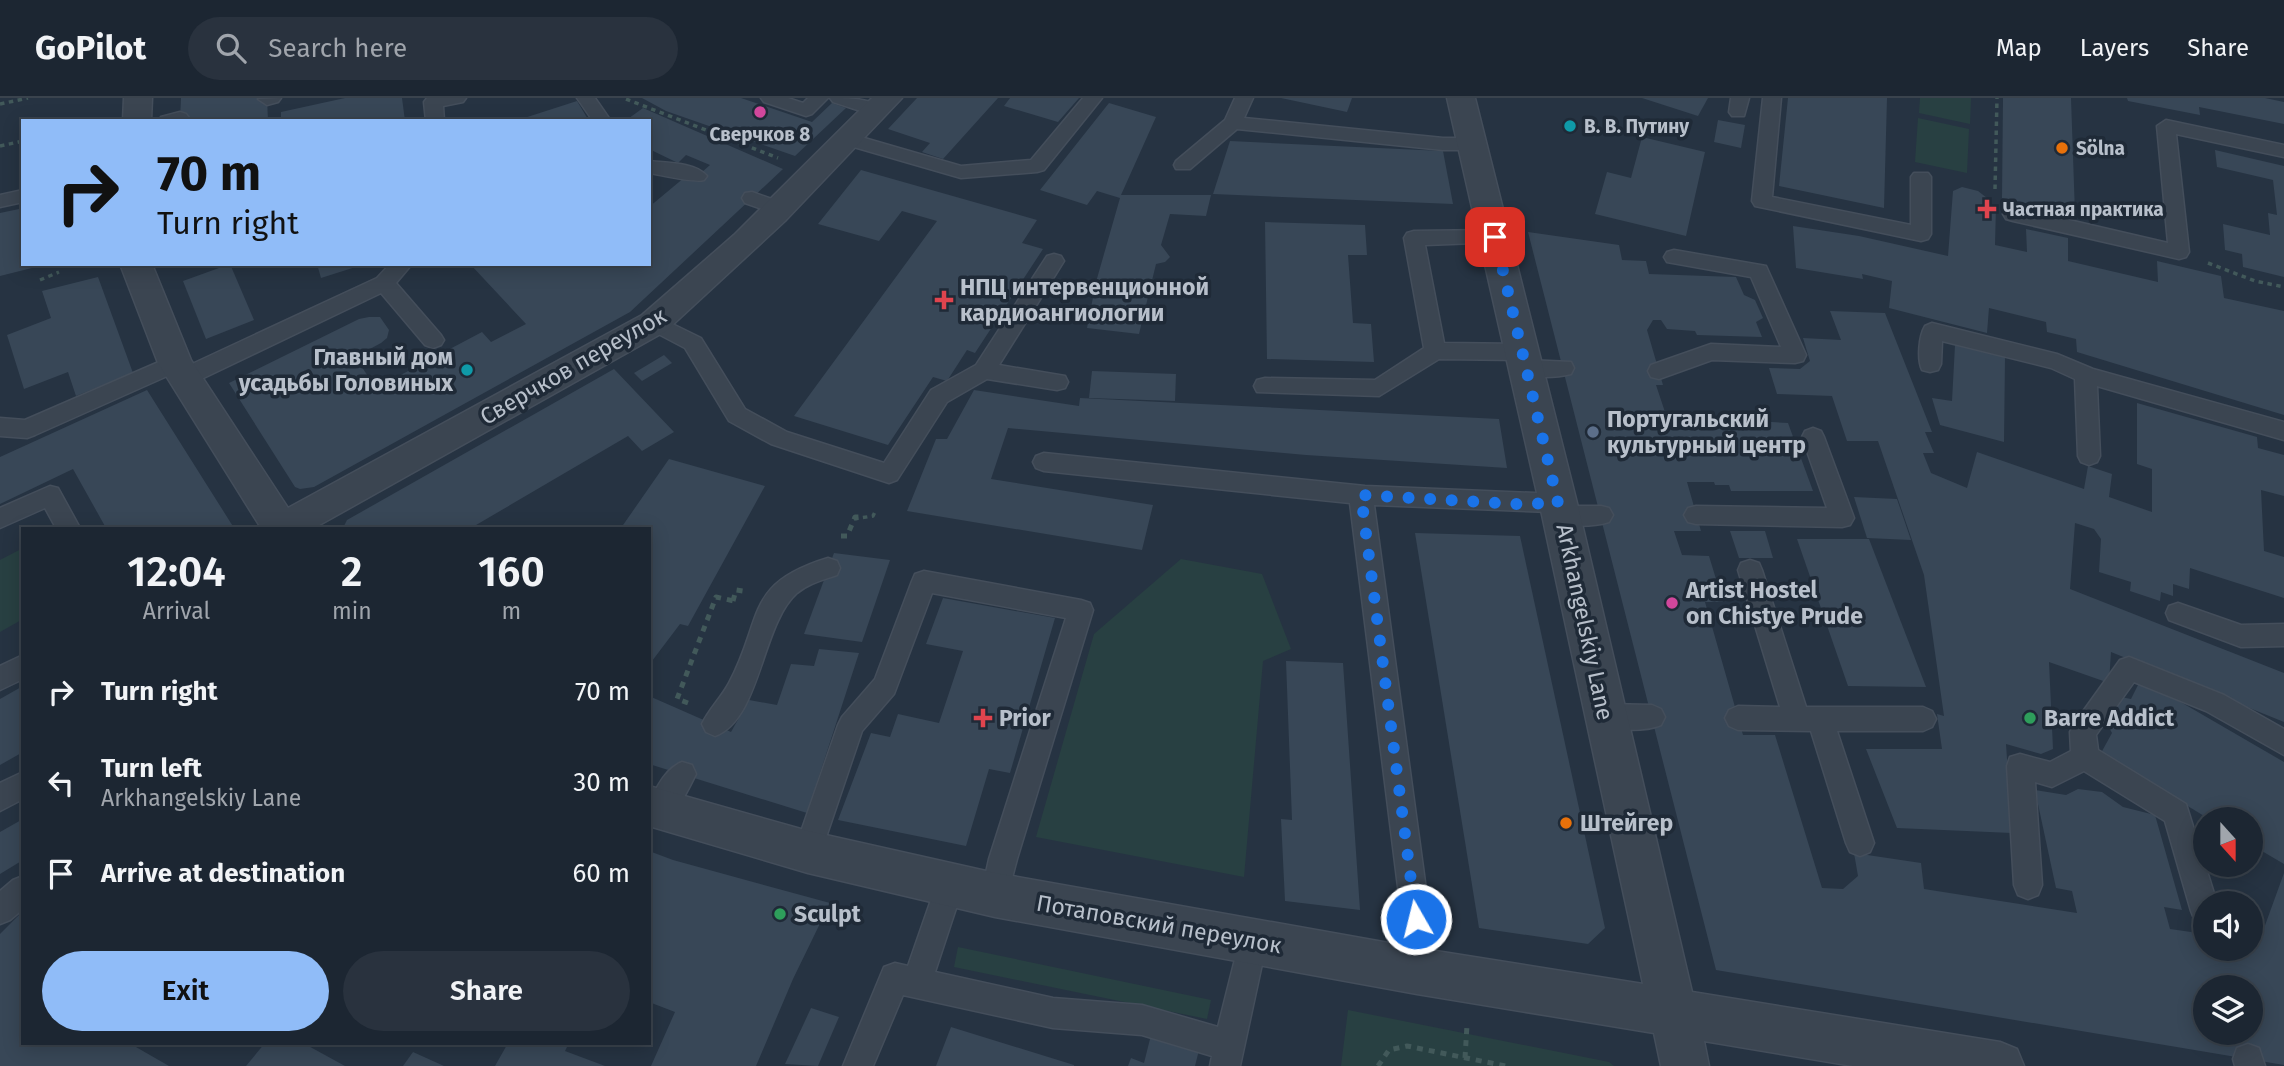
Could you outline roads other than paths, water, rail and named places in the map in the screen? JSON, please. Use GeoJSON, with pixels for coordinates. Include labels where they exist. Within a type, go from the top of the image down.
{"type":"FeatureCollection","features":[{"type":"Feature","properties":{"kind":"street"},"geometry":{"type":"LineString","coordinates":[[137,119],[138,98]]}},
{"type":"Feature","properties":{"kind":"street","name":"Arkhangelskiy Lane"},"geometry":{"type":"LineString","coordinates":[[1461,98],[1495,237],[1538,362],[1560,509],[1675,1011],[1685,1066]]}},
{"type":"Feature","properties":{"kind":"street","name":"Сверчков переулок"},"geometry":{"type":"LineString","coordinates":[[284,527],[654,323],[688,295],[766,203],[847,139],[882,104]]}},
{"type":"Feature","properties":{"kind":"street"},"geometry":{"type":"LineString","coordinates":[[137,266],[179,370],[281,527]]}},
{"type":"Feature","properties":{"kind":"street","name":"Потаповский переулок"},"geometry":{"type":"LineString","coordinates":[[664,796],[808,852],[995,895],[1417,971],[2000,1066]]}},
{"type":"Feature","properties":{"kind":"lane"},"geometry":{"type":"LineString","coordinates":[[432,107],[457,98]]}},
{"type":"Feature","properties":{"kind":"lane"},"geometry":{"type":"LineString","coordinates":[[586,98],[601,119]]}},
{"type":"Feature","properties":{"kind":"lane"},"geometry":{"type":"LineString","coordinates":[[770,98],[806,110],[819,98]]}},
{"type":"Feature","properties":{"kind":"lane"},"geometry":{"type":"LineString","coordinates":[[839,98],[882,104]]}},
{"type":"Feature","properties":{"kind":"lane"},"geometry":{"type":"LineString","coordinates":[[847,139],[961,172],[1037,166],[1093,98]]}},
{"type":"Feature","properties":{"kind":"lane"},"geometry":{"type":"LineString","coordinates":[[1183,165],[1233,123],[1244,98]]}},
{"type":"Feature","properties":{"kind":"lane"},"geometry":{"type":"LineString","coordinates":[[1772,98],[1762,201],[1921,234],[1921,177]]}},
{"type":"Feature","properties":{"kind":"lane"},"geometry":{"type":"LineString","coordinates":[[1233,123],[1443,144],[1472,144]]}},
{"type":"Feature","properties":{"kind":"lane"},"geometry":{"type":"LineString","coordinates":[[2013,214],[2179,252],[2166,126],[2284,151]]}},
{"type":"Feature","properties":{"kind":"lane"},"geometry":{"type":"LineString","coordinates":[[651,170],[683,171],[697,176]]}},
{"type":"Feature","properties":{"kind":"lane"},"geometry":{"type":"LineString","coordinates":[[0,201],[21,196]]}},
{"type":"Feature","properties":{"kind":"lane"},"geometry":{"type":"LineString","coordinates":[[1435,351],[1414,238],[1495,237]]}},
{"type":"Feature","properties":{"kind":"lane"},"geometry":{"type":"LineString","coordinates":[[1658,371],[1711,352],[1795,355],[1759,271],[1674,257]]}},
{"type":"Feature","properties":{"kind":"lane"},"geometry":{"type":"LineString","coordinates":[[654,323],[693,343],[737,415],[779,439],[889,474],[939,396],[984,371],[1054,261]]}},
{"type":"Feature","properties":{"kind":"lane"},"geometry":{"type":"LineString","coordinates":[[0,426],[27,429],[179,370],[384,283],[400,266]]}},
{"type":"Feature","properties":{"kind":"lane"},"geometry":{"type":"LineString","coordinates":[[384,283],[433,340]]}},
{"type":"Feature","properties":{"kind":"lane"},"geometry":{"type":"LineString","coordinates":[[1930,364],[1932,331],[2057,362],[2086,376],[2284,431]]}},
{"type":"Feature","properties":{"kind":"lane"},"geometry":{"type":"LineString","coordinates":[[1265,386],[1379,388],[1435,351],[1538,362]]}},
{"type":"Feature","properties":{"kind":"lane"},"geometry":{"type":"LineString","coordinates":[[984,371],[1057,382]]}},
{"type":"Feature","properties":{"kind":"lane"},"geometry":{"type":"LineString","coordinates":[[2086,376],[2089,456]]}},
{"type":"Feature","properties":{"kind":"lane"},"geometry":{"type":"LineString","coordinates":[[1696,515],[1842,518],[1813,437]]}},
{"type":"Feature","properties":{"kind":"lane"},"geometry":{"type":"LineString","coordinates":[[1044,462],[1361,495],[1514,504],[1601,515]]}},
{"type":"Feature","properties":{"kind":"lane"},"geometry":{"type":"LineString","coordinates":[[0,519],[50,495],[67,527]]}},
{"type":"Feature","properties":{"kind":"lane"},"geometry":{"type":"LineString","coordinates":[[1361,495],[1416,919],[1417,971]]}},
{"type":"Feature","properties":{"kind":"lane"},"geometry":{"type":"LineString","coordinates":[[715,724],[740,688],[763,621],[777,598],[795,581],[828,568]]}},
{"type":"Feature","properties":{"kind":"lane"},"geometry":{"type":"LineString","coordinates":[[1750,570],[1860,843]]}},
{"type":"Feature","properties":{"kind":"lane"},"geometry":{"type":"LineString","coordinates":[[808,852],[850,725],[885,686],[924,581],[1081,610],[1003,859],[995,895]]}},
{"type":"Feature","properties":{"kind":"lane"},"geometry":{"type":"LineString","coordinates":[[2178,613],[2241,636],[2284,635]]}},
{"type":"Feature","properties":{"kind":"lane"},"geometry":{"type":"LineString","coordinates":[[0,679],[21,667]]}},
{"type":"Feature","properties":{"kind":"lane"},"geometry":{"type":"LineString","coordinates":[[2085,757],[2083,732],[2129,668],[2215,703],[2284,743]]}},
{"type":"Feature","properties":{"kind":"lane"},"geometry":{"type":"LineString","coordinates":[[1606,716],[1652,717]]}},
{"type":"Feature","properties":{"kind":"lane"},"geometry":{"type":"LineString","coordinates":[[1738,718],[1923,719]]}},
{"type":"Feature","properties":{"kind":"lane"},"geometry":{"type":"LineString","coordinates":[[2028,886],[2020,766],[2052,775],[2085,757]]}},
{"type":"Feature","properties":{"kind":"lane"},"geometry":{"type":"LineString","coordinates":[[2085,757],[2176,813],[2199,891]]}},
{"type":"Feature","properties":{"kind":"lane"},"geometry":{"type":"LineString","coordinates":[[0,798],[21,785]]}},
{"type":"Feature","properties":{"kind":"lane"},"geometry":{"type":"LineString","coordinates":[[917,983],[950,884]]}},
{"type":"Feature","properties":{"kind":"lane"},"geometry":{"type":"LineString","coordinates":[[0,910],[21,892]]}},
{"type":"Feature","properties":{"kind":"lane"},"geometry":{"type":"LineString","coordinates":[[858,1066],[895,978],[1053,1013],[1142,1020],[1227,1056],[1252,941]]}},
{"type":"Feature","properties":{"kind":"place","name":"Сверчков 8"},"geometry":{"type":"Point","coordinates":[760,112]}},
{"type":"Feature","properties":{"kind":"place","name":"В. В. Путину"},"geometry":{"type":"Point","coordinates":[1570,126]}},
{"type":"Feature","properties":{"kind":"place","name":"Sölna"},"geometry":{"type":"Point","coordinates":[2062,148]}},
{"type":"Feature","properties":{"kind":"place","name":"Частная практика"},"geometry":{"type":"Point","coordinates":[1987,209]}},
{"type":"Feature","properties":{"kind":"place","name":"НПЦ интервенционной кардиоангиологии"},"geometry":{"type":"Point","coordinates":[944,300]}},
{"type":"Feature","properties":{"kind":"place","name":"Главный дом усадьбы Головиных"},"geometry":{"type":"Point","coordinates":[467,370]}},
{"type":"Feature","properties":{"kind":"place","name":"Португальский культурный центр"},"geometry":{"type":"Point","coordinates":[1593,432]}},
{"type":"Feature","properties":{"kind":"place","name":"Artist Hostel on Chistye Prude"},"geometry":{"type":"Point","coordinates":[1672,603]}},
{"type":"Feature","properties":{"kind":"place","name":"Prior"},"geometry":{"type":"Point","coordinates":[983,718]}},
{"type":"Feature","properties":{"kind":"place","name":"Barre Addict"},"geometry":{"type":"Point","coordinates":[2030,718]}},
{"type":"Feature","properties":{"kind":"place","name":"Штейгер"},"geometry":{"type":"Point","coordinates":[1566,823]}},
{"type":"Feature","properties":{"kind":"place","name":"Sculpt"},"geometry":{"type":"Point","coordinates":[780,914]}}]}
